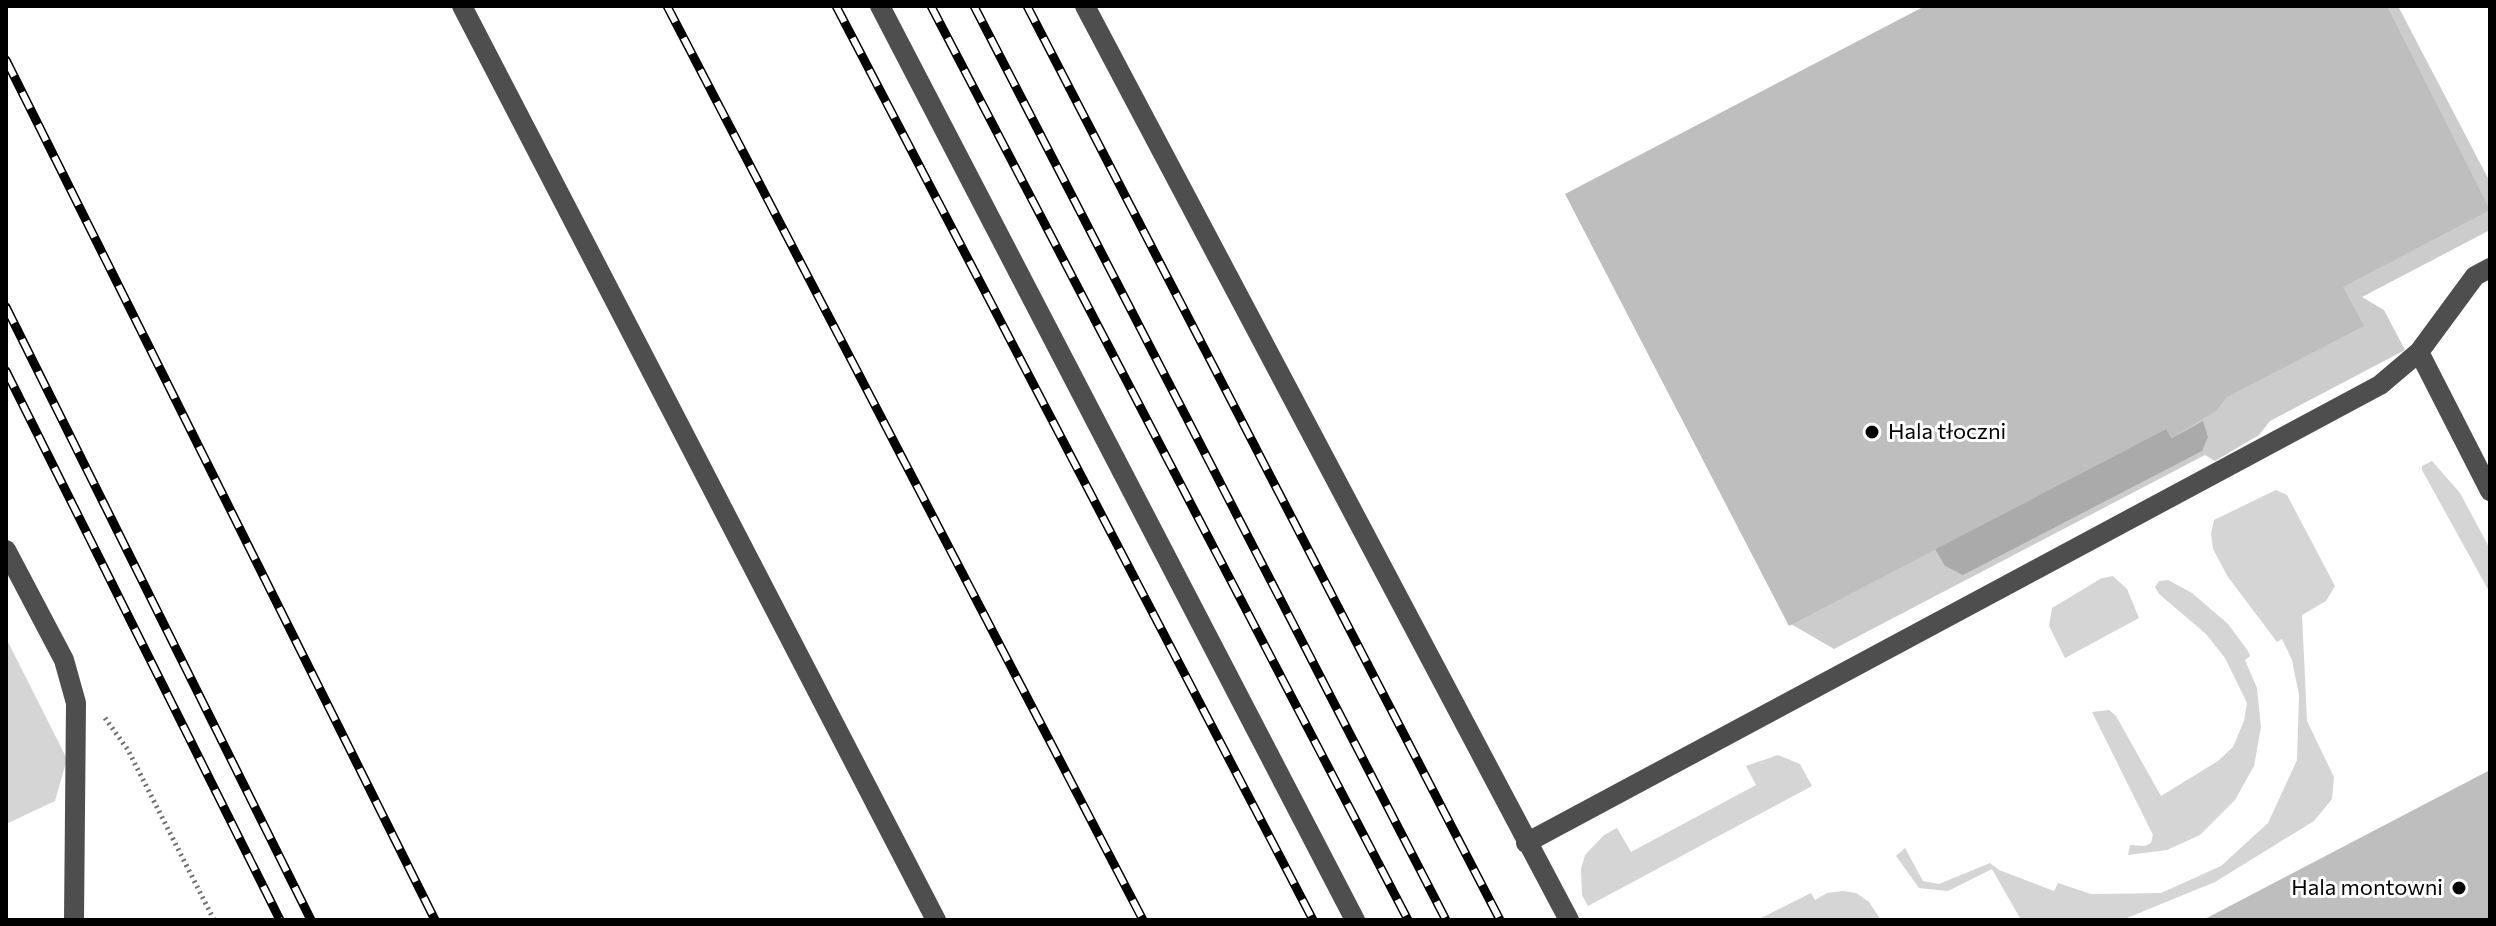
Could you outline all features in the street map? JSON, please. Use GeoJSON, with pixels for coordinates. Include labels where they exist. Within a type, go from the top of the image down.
{"type":"FeatureCollection","features":[{"type":"Feature","properties":{"kind":"lane"},"geometry":{"type":"LineString","coordinates":[[462,6],[936,920]]}},
{"type":"Feature","properties":{"kind":"lane"},"geometry":{"type":"LineString","coordinates":[[880,6],[1355,920]]}},
{"type":"Feature","properties":{"kind":"lane"},"geometry":{"type":"LineString","coordinates":[[1085,6],[1569,920]]}},
{"type":"Feature","properties":{"kind":"lane"},"geometry":{"type":"LineString","coordinates":[[1526,843],[2380,385],[2419,352],[2475,276],[2490,268]]}},
{"type":"Feature","properties":{"kind":"lane"},"geometry":{"type":"LineString","coordinates":[[2419,352],[2490,491]]}},
{"type":"Feature","properties":{"kind":"lane"},"geometry":{"type":"LineString","coordinates":[[6,550],[64,660],[76,703],[74,920]]}},
{"type":"Feature","properties":{"kind":"path"},"geometry":{"type":"LineString","coordinates":[[72,688],[95,706],[128,750],[214,920]]}},
{"type":"Feature","properties":{"kind":"shaded area"},"geometry":{"type":"Polygon","coordinates":[[[2203,421],[2208,437],[2202,451],[1963,575],[1945,566],[1935,549],[2166,429],[2172,438],[2203,421]]]}},
{"type":"Feature","properties":{"kind":"shaded area"},"geometry":{"type":"Polygon","coordinates":[[[2432,461],[2460,493],[2490,549],[2490,593],[2422,470],[2422,466],[2432,461]]]}},
{"type":"Feature","properties":{"kind":"shaded area"},"geometry":{"type":"Polygon","coordinates":[[[2276,490],[2287,495],[2335,586],[2326,601],[2302,615],[2307,721],[2334,777],[2332,799],[2314,821],[2215,882],[2122,920],[2021,920],[1992,869],[1948,891],[1919,888],[1896,856],[1905,848],[1923,881],[1939,884],[1990,863],[1999,870],[2054,891],[2058,883],[2091,894],[2161,893],[2221,866],[2268,823],[2297,760],[2299,695],[2292,660],[2282,639],[2277,642],[2228,577],[2213,549],[2211,534],[2214,520],[2276,490]]]}},
{"type":"Feature","properties":{"kind":"shaded area"},"geometry":{"type":"Polygon","coordinates":[[[2113,576],[2127,589],[2139,618],[2065,658],[2049,626],[2052,608],[2102,578],[2113,576]]]}},
{"type":"Feature","properties":{"kind":"shaded area"},"geometry":{"type":"Polygon","coordinates":[[[2168,580],[2192,593],[2228,624],[2248,651],[2250,656],[2245,660],[2257,688],[2261,727],[2254,766],[2235,800],[2200,835],[2167,850],[2128,855],[2130,845],[2145,846],[2151,843],[2153,835],[2092,712],[2109,710],[2116,716],[2161,796],[2218,761],[2233,747],[2244,721],[2247,703],[2225,658],[2206,634],[2159,594],[2155,587],[2159,581],[2168,580]]]}},
{"type":"Feature","properties":{"kind":"shaded area"},"geometry":{"type":"Polygon","coordinates":[[[6,638],[67,759],[55,801],[6,824],[6,638]]]}},
{"type":"Feature","properties":{"kind":"shaded area"},"geometry":{"type":"Polygon","coordinates":[[[1778,755],[1800,764],[1812,786],[1588,906],[1582,895],[1581,869],[1585,855],[1604,835],[1617,828],[1631,852],[1756,785],[1746,766],[1778,755]]]}},
{"type":"Feature","properties":{"kind":"shaded area"},"geometry":{"type":"Polygon","coordinates":[[[1811,893],[1815,900],[1827,893],[1856,893],[1869,902],[1881,920],[1757,920],[1811,893]]]}},
{"type":"Feature","properties":{"kind":"building","name":"Hala tłoczni"},"geometry":{"type":"Polygon","coordinates":[[[1925,6],[2387,6],[2490,210],[2343,287],[2364,326],[2227,397],[2216,411],[2171,438],[2166,429],[1789,626],[1565,194],[1925,6]]]}},
{"type":"Feature","properties":{"kind":"building"},"geometry":{"type":"Polygon","coordinates":[[[2490,770],[2490,920],[2203,920],[2490,770]]]}},
{"type":"Feature","properties":{"kind":"railway"},"geometry":{"type":"LineString","coordinates":[[667,6],[1143,920]]}},
{"type":"Feature","properties":{"kind":"railway"},"geometry":{"type":"LineString","coordinates":[[836,6],[1313,920]]}},
{"type":"Feature","properties":{"kind":"railway"},"geometry":{"type":"LineString","coordinates":[[931,6],[1408,920]]}},
{"type":"Feature","properties":{"kind":"railway"},"geometry":{"type":"LineString","coordinates":[[974,6],[1446,920]]}},
{"type":"Feature","properties":{"kind":"railway"},"geometry":{"type":"LineString","coordinates":[[1027,6],[1500,920]]}},
{"type":"Feature","properties":{"kind":"railway"},"geometry":{"type":"LineString","coordinates":[[6,60],[435,920]]}},
{"type":"Feature","properties":{"kind":"railway"},"geometry":{"type":"LineString","coordinates":[[6,307],[311,920]]}},
{"type":"Feature","properties":{"kind":"railway"},"geometry":{"type":"LineString","coordinates":[[6,371],[280,920]]}},
{"type":"Feature","properties":{"kind":"place","name":"Hala tłoczni"},"geometry":{"type":"Point","coordinates":[1872,432]}},
{"type":"Feature","properties":{"kind":"place","name":"Hala montowni"},"geometry":{"type":"Point","coordinates":[2459,888]}}]}
